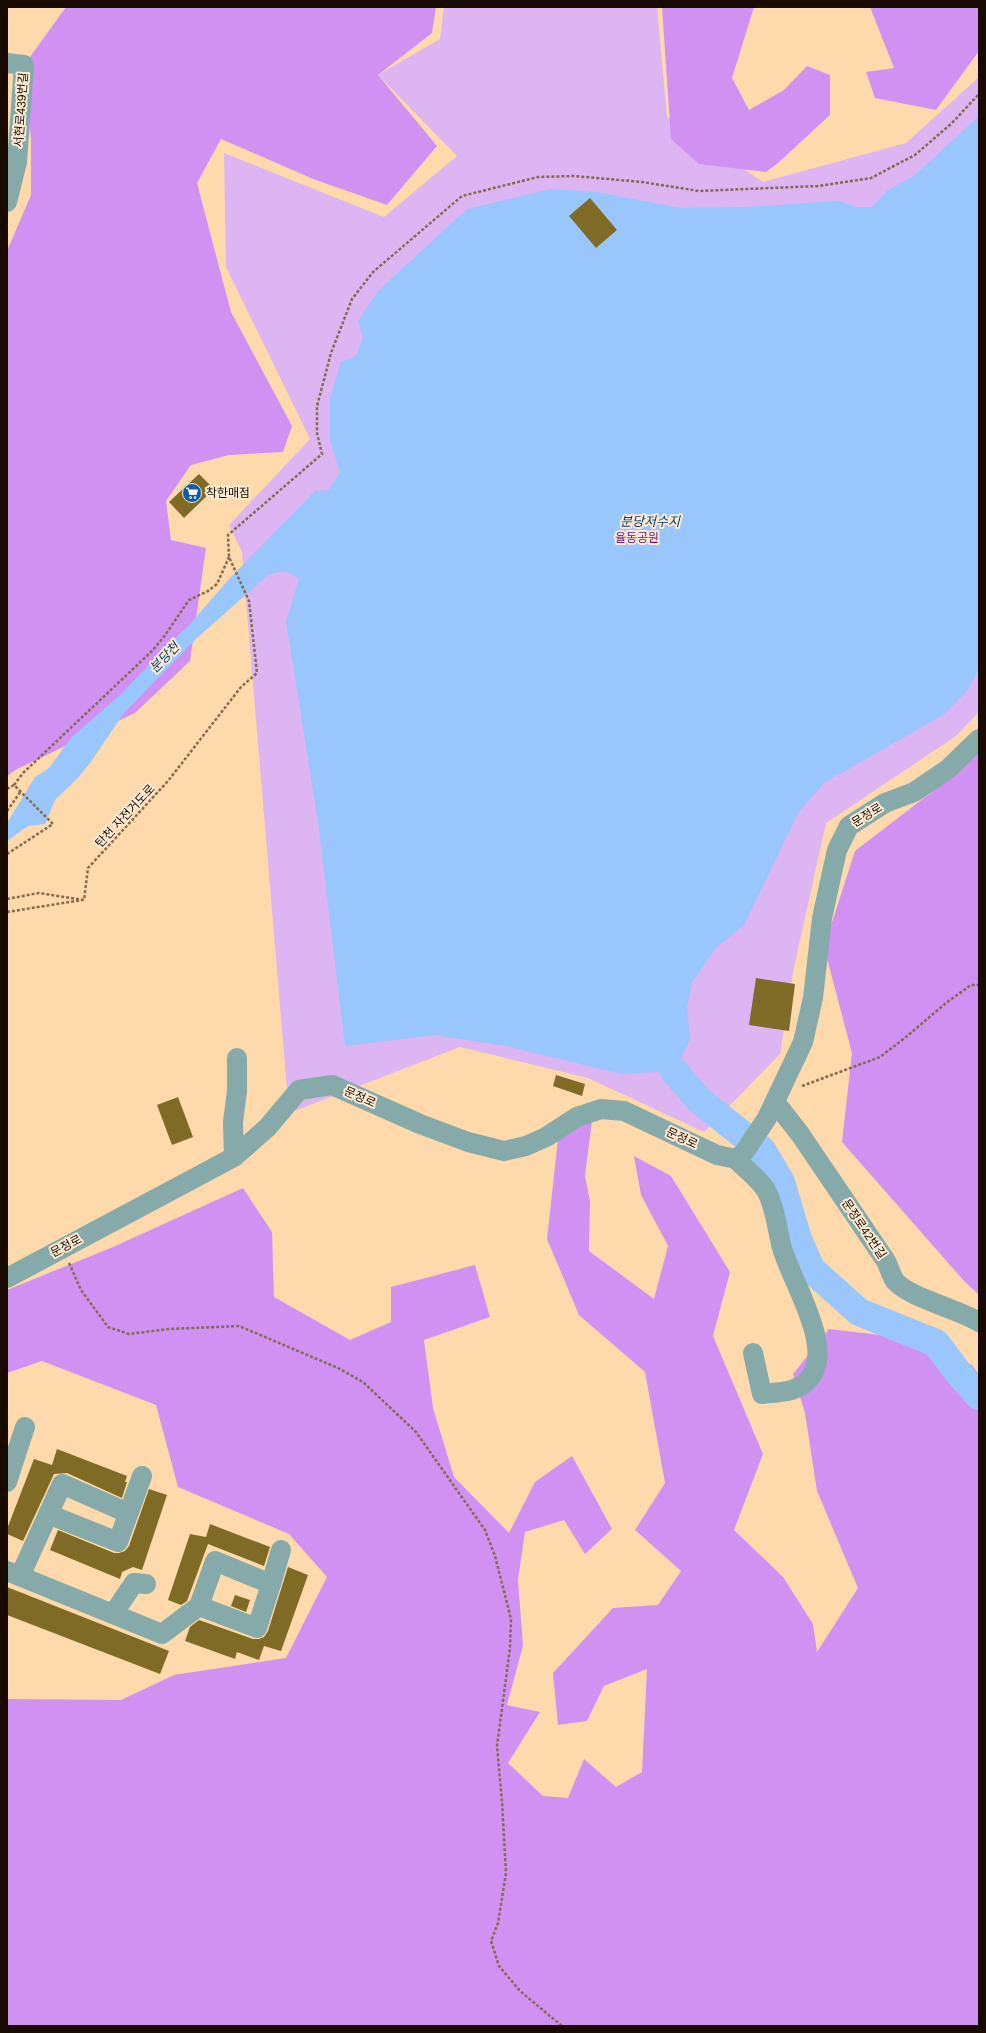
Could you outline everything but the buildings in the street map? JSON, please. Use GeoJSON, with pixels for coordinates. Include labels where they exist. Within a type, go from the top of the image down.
{"type":"FeatureCollection","features":[{"type":"Feature","properties":{"kind":"street","name":"서현로439번길"},"geometry":{"type":"LineString","coordinates":[[7,202],[12,161],[15,64]]}},
{"type":"Feature","properties":{"kind":"street","name":"문정로"},"geometry":{"type":"LineString","coordinates":[[7,1278],[234,1157],[267,1128],[299,1090],[332,1085],[420,1124],[468,1142],[504,1151],[526,1146],[546,1137],[577,1117],[601,1109],[624,1111],[717,1155],[739,1156],[774,1105],[803,1042],[812,998],[822,918],[837,850],[849,826],[885,804],[914,792],[948,769],[979,740]]}},
{"type":"Feature","properties":{"kind":"street"},"geometry":{"type":"LineString","coordinates":[[234,1157],[232,1122],[237,1091],[237,1058]]}},
{"type":"Feature","properties":{"kind":"street","name":"문정로42번길"},"geometry":{"type":"LineString","coordinates":[[774,1105],[800,1134],[886,1261],[895,1280],[908,1291],[979,1322]]}},
{"type":"Feature","properties":{"kind":"street"},"geometry":{"type":"LineString","coordinates":[[739,1156],[766,1190],[774,1209],[782,1249],[816,1332],[817,1362],[808,1380],[792,1390],[762,1394],[753,1353]]}},
{"type":"Feature","properties":{"kind":"street"},"geometry":{"type":"LineString","coordinates":[[7,1482],[25,1427]]}},
{"type":"Feature","properties":{"kind":"street"},"geometry":{"type":"LineString","coordinates":[[48,1514],[118,1542],[142,1476]]}},
{"type":"Feature","properties":{"kind":"street"},"geometry":{"type":"LineString","coordinates":[[128,1513],[62,1484],[48,1514],[14,1574],[162,1634],[199,1606],[215,1561],[271,1584]]}},
{"type":"Feature","properties":{"kind":"street"},"geometry":{"type":"LineString","coordinates":[[199,1606],[257,1628],[281,1550]]}},
{"type":"Feature","properties":{"kind":"street"},"geometry":{"type":"LineString","coordinates":[[113,1614],[134,1583],[146,1584]]}},
{"type":"Feature","properties":{"kind":"path"},"geometry":{"type":"LineString","coordinates":[[7,788],[14,785],[24,773],[151,652],[163,638],[189,600],[208,591],[217,584],[229,557],[228,535],[322,454],[317,433],[317,406],[331,353],[352,299],[373,272],[462,196],[538,176],[574,176],[642,182],[699,191],[820,186],[871,178],[915,155],[952,123],[979,94]]}},
{"type":"Feature","properties":{"kind":"path","name":"탄천 자전거도로"},"geometry":{"type":"LineString","coordinates":[[84,900],[88,868],[168,781],[241,688],[257,673],[249,601],[229,557]]}},
{"type":"Feature","properties":{"kind":"path"},"geometry":{"type":"LineString","coordinates":[[7,854],[53,824],[14,785]]}},
{"type":"Feature","properties":{"kind":"path"},"geometry":{"type":"LineString","coordinates":[[7,811],[21,791]]}},
{"type":"Feature","properties":{"kind":"path"},"geometry":{"type":"LineString","coordinates":[[7,899],[39,893],[84,900]]}},
{"type":"Feature","properties":{"kind":"path"},"geometry":{"type":"LineString","coordinates":[[7,912],[84,900]]}},
{"type":"Feature","properties":{"kind":"path"},"geometry":{"type":"LineString","coordinates":[[774,1105],[880,1057],[906,1037],[946,1002],[971,985],[979,985]]}},
{"type":"Feature","properties":{"kind":"path"},"geometry":{"type":"LineString","coordinates":[[63,1248],[81,1290],[108,1327],[129,1334],[169,1329],[239,1326],[338,1368],[363,1382],[416,1432],[485,1530],[495,1556],[511,1620],[510,1648],[497,1746],[506,1873],[498,1923],[491,1941],[499,1966],[516,1986],[562,2026]]}},
{"type":"Feature","properties":{"kind":"green space","name":"분당저수지"},"geometry":{"type":"Polygon","coordinates":[[[444,7],[657,7],[667,117],[763,182],[906,143],[979,77],[979,712],[956,736],[826,823],[794,967],[780,1054],[704,1132],[588,1078],[460,1047],[289,1113],[242,552],[229,525],[310,439],[226,267],[224,153],[384,217],[457,156],[378,75],[440,39],[444,7]]]}},
{"type":"Feature","properties":{"kind":"shaded area"},"geometry":{"type":"Polygon","coordinates":[[[66,7],[436,7],[432,33],[378,75],[437,146],[387,205],[313,179],[221,139],[197,183],[231,312],[292,426],[283,452],[229,455],[191,465],[166,501],[171,540],[206,548],[190,661],[135,713],[17,769],[7,776],[7,251],[31,195],[31,140],[26,87],[30,57],[66,7]]]}},
{"type":"Feature","properties":{"kind":"shaded area"},"geometry":{"type":"Polygon","coordinates":[[[662,7],[754,7],[732,78],[749,110],[784,90],[807,66],[830,75],[830,115],[778,163],[766,172],[699,164],[671,139],[662,7]]]}},
{"type":"Feature","properties":{"kind":"shaded area"},"geometry":{"type":"Polygon","coordinates":[[[870,7],[979,7],[979,51],[936,110],[875,98],[866,72],[894,68],[870,7]]]}},
{"type":"Feature","properties":{"kind":"shaded area"},"geometry":{"type":"Polygon","coordinates":[[[979,751],[979,1295],[964,1281],[842,1142],[852,1053],[824,947],[855,851],[946,781],[979,751]]]}},
{"type":"Feature","properties":{"kind":"shaded area"},"geometry":{"type":"Polygon","coordinates":[[[592,1121],[585,1176],[590,1201],[589,1251],[654,1299],[668,1246],[641,1195],[634,1156],[671,1176],[730,1272],[713,1336],[763,1454],[734,1530],[783,1577],[813,1624],[817,1652],[858,1588],[817,1491],[805,1413],[793,1374],[829,1329],[880,1335],[972,1365],[979,1375],[979,2026],[7,2026],[7,1699],[121,1700],[174,1675],[286,1658],[327,1577],[289,1534],[178,1487],[156,1405],[42,1361],[7,1373],[7,1290],[113,1247],[243,1188],[272,1232],[274,1297],[350,1340],[391,1322],[391,1287],[475,1265],[490,1317],[424,1340],[433,1408],[454,1477],[509,1533],[535,1482],[572,1456],[612,1529],[585,1554],[564,1520],[525,1532],[518,1580],[523,1646],[507,1705],[540,1712],[508,1763],[543,1796],[568,1798],[584,1759],[616,1787],[642,1772],[647,1669],[604,1686],[587,1721],[558,1725],[553,1673],[613,1608],[658,1605],[681,1571],[635,1530],[665,1483],[645,1372],[579,1315],[547,1239],[559,1130],[592,1121]]]}},
{"type":"Feature","properties":{"kind":"water","name":"분당저수지"},"geometry":{"type":"Polygon","coordinates":[[[979,116],[979,668],[968,690],[943,715],[824,783],[798,813],[744,925],[716,948],[692,982],[687,1008],[690,1040],[674,1071],[622,1074],[506,1046],[435,1035],[345,1046],[318,822],[286,621],[299,579],[288,572],[277,572],[268,575],[197,638],[124,713],[90,763],[78,778],[55,800],[45,824],[28,826],[7,841],[7,823],[35,777],[49,768],[71,738],[122,693],[189,625],[230,578],[315,491],[329,490],[340,472],[330,440],[330,398],[341,362],[356,356],[363,337],[358,321],[378,291],[467,209],[551,189],[597,192],[680,208],[746,207],[839,201],[856,207],[872,207],[888,190],[914,176],[979,116]]]}},
{"type":"Feature","properties":{"kind":"waterway"},"geometry":{"type":"LineString","coordinates":[[674,1071],[700,1101],[762,1150],[781,1182],[798,1239],[811,1269],[859,1312],[936,1343],[960,1375],[979,1396]]}},
{"type":"Feature","properties":{"kind":"place","name":"착한매점"},"geometry":{"type":"Point","coordinates":[192,493]}},
{"type":"Feature","properties":{"kind":"park label","name":"율동공원"},"geometry":{"type":"Point","coordinates":[637,538]}},
{"type":"Feature","properties":{"kind":"water label","name":"분당천"},"geometry":{"type":"Point","coordinates":[164,657]}}]}
